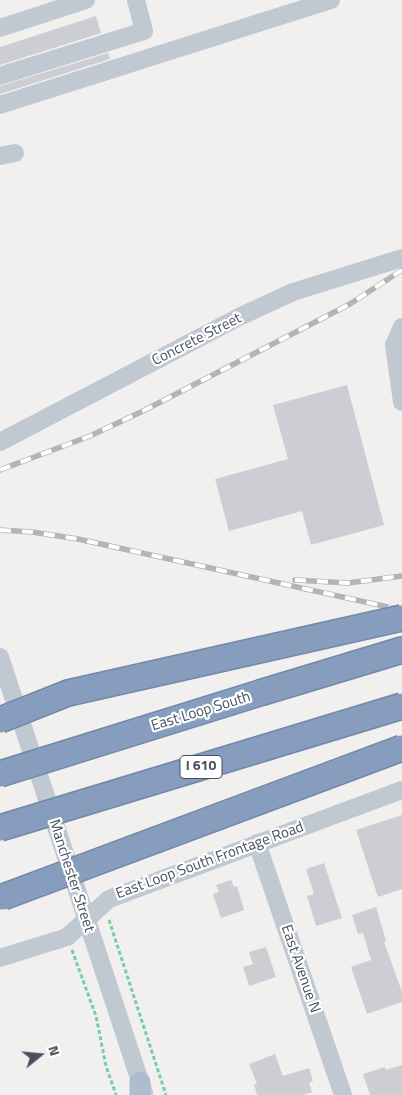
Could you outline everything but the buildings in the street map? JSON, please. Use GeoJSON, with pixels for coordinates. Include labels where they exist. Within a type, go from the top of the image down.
{"type":"FeatureCollection","features":[{"type":"Feature","properties":{"kind":"highway"},"geometry":{"type":"LineString","coordinates":[[0,720],[68,693],[402,618]]}},
{"type":"Feature","properties":{"kind":"highway","name":"East Loop South"},"geometry":{"type":"LineString","coordinates":[[0,774],[402,650]]}},
{"type":"Feature","properties":{"kind":"highway","name":"I 610"},"geometry":{"type":"LineString","coordinates":[[0,828],[402,706]]}},
{"type":"Feature","properties":{"kind":"highway"},"geometry":{"type":"LineString","coordinates":[[2,897],[402,748]]}},
{"type":"Feature","properties":{"kind":"street"},"geometry":{"type":"LineString","coordinates":[[0,28],[39,7],[86,0]]}},
{"type":"Feature","properties":{"kind":"street"},"geometry":{"type":"LineString","coordinates":[[0,76],[144,31],[136,0]]}},
{"type":"Feature","properties":{"kind":"street"},"geometry":{"type":"LineString","coordinates":[[0,105],[331,0]]}},
{"type":"Feature","properties":{"kind":"street","name":"Concrete Street"},"geometry":{"type":"LineString","coordinates":[[0,442],[241,316],[284,296],[402,258]]}},
{"type":"Feature","properties":{"kind":"street"},"geometry":{"type":"LineString","coordinates":[[402,327],[394,345],[402,402]]}},
{"type":"Feature","properties":{"kind":"street","name":"Manchester Street"},"geometry":{"type":"LineString","coordinates":[[0,657],[4,685],[85,919],[141,1091]]}},
{"type":"Feature","properties":{"kind":"street","name":"East Loop South Frontage Road"},"geometry":{"type":"LineString","coordinates":[[0,958],[67,937],[109,899],[402,790]]}},
{"type":"Feature","properties":{"kind":"street","name":"East Avenue N"},"geometry":{"type":"LineString","coordinates":[[257,843],[342,1095]]}},
{"type":"Feature","properties":{"kind":"path"},"geometry":{"type":"LineString","coordinates":[[109,920],[166,1095]]}},
{"type":"Feature","properties":{"kind":"path"},"geometry":{"type":"LineString","coordinates":[[71,948],[96,1016],[106,1066],[116,1095]]}},
{"type":"Feature","properties":{"kind":"railway"},"geometry":{"type":"LineString","coordinates":[[0,470],[90,436],[143,411],[350,304],[402,270]]}},
{"type":"Feature","properties":{"kind":"railway"},"geometry":{"type":"LineString","coordinates":[[0,530],[32,532],[78,539],[402,610]]}},
{"type":"Feature","properties":{"kind":"railway"},"geometry":{"type":"LineString","coordinates":[[295,580],[348,583],[402,576]]}}]}
